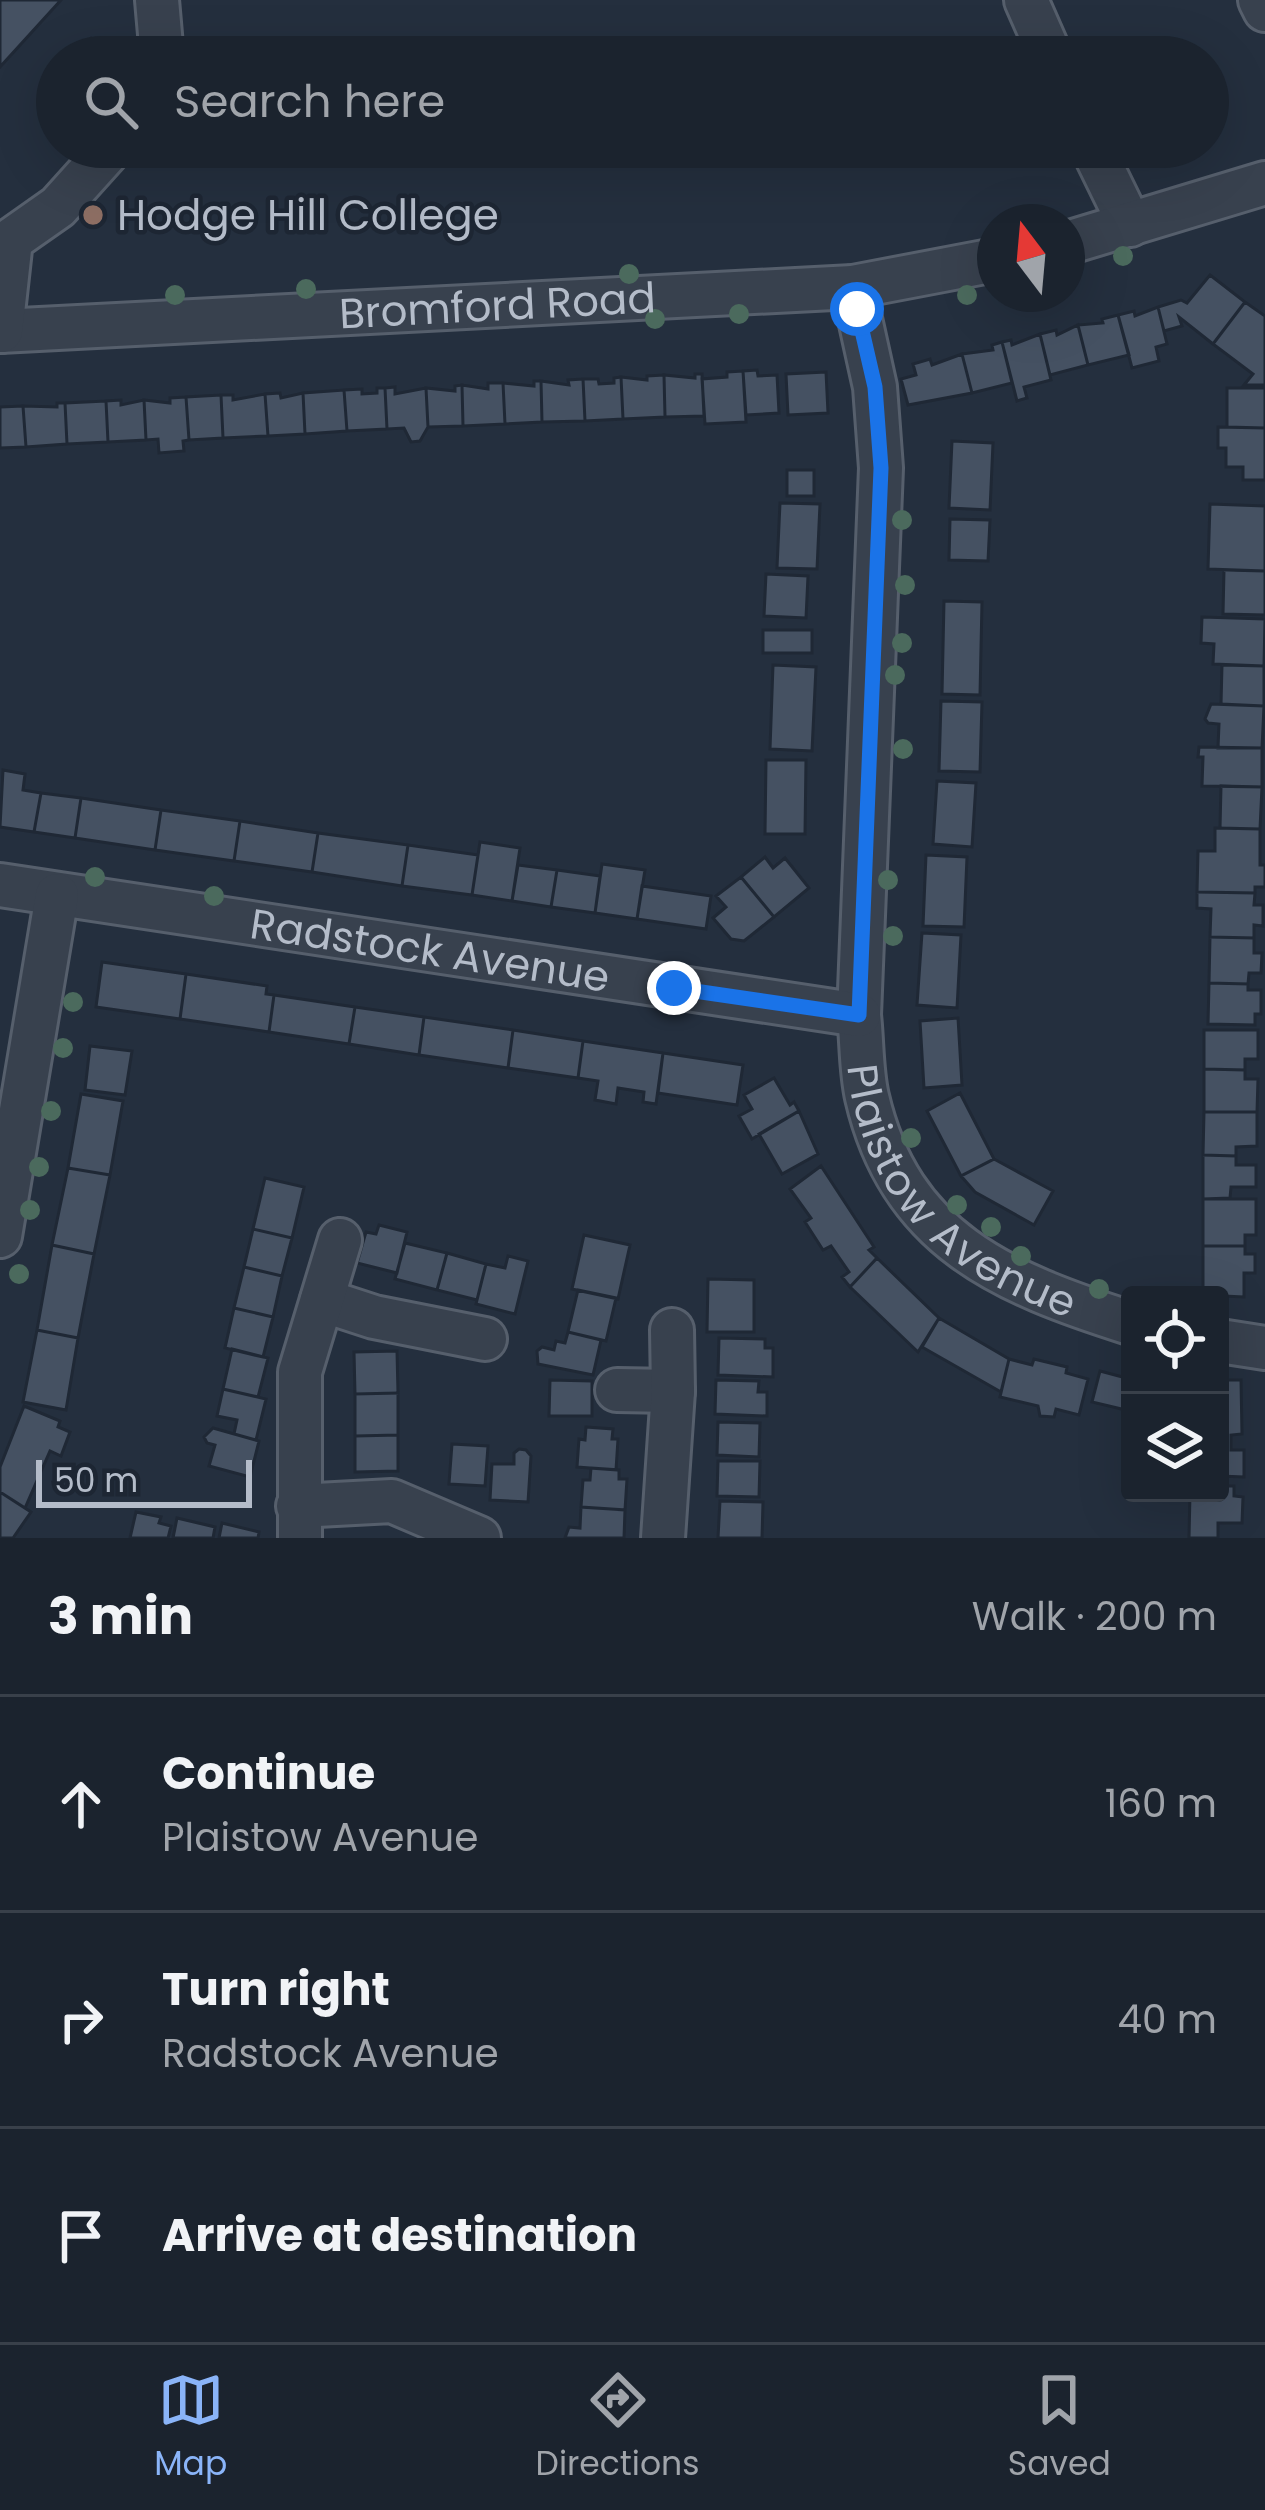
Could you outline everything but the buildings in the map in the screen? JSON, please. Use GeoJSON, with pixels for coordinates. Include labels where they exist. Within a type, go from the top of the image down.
{"type":"FeatureCollection","features":[{"type":"Feature","properties":{"kind":"street"},"geometry":{"type":"LineString","coordinates":[[157,0],[160,36]]}},
{"type":"Feature","properties":{"kind":"street"},"geometry":{"type":"LineString","coordinates":[[1026,0],[1042,36]]}},
{"type":"Feature","properties":{"kind":"street"},"geometry":{"type":"LineString","coordinates":[[1260,0],[1265,10]]}},
{"type":"Feature","properties":{"kind":"street"},"geometry":{"type":"LineString","coordinates":[[0,331],[6,238],[58,207],[93,168]]}},
{"type":"Feature","properties":{"kind":"street"},"geometry":{"type":"LineString","coordinates":[[1102,168],[1130,225]]}},
{"type":"Feature","properties":{"kind":"street"},"geometry":{"type":"LineString","coordinates":[[1085,238],[1265,183]]}},
{"type":"Feature","properties":{"kind":"street","name":"Bromford Road"},"geometry":{"type":"LineString","coordinates":[[0,331],[853,287],[977,263]]}},
{"type":"Feature","properties":{"kind":"street","name":"Plaistow Avenue"},"geometry":{"type":"LineString","coordinates":[[853,287],[875,387],[881,468],[859,1015],[867,1096],[901,1183],[938,1230],[992,1270],[1052,1298],[1121,1320]]}},
{"type":"Feature","properties":{"kind":"street","name":"Radstock Avenue"},"geometry":{"type":"LineString","coordinates":[[0,885],[859,1015]]}},
{"type":"Feature","properties":{"kind":"street"},"geometry":{"type":"LineString","coordinates":[[0,1236],[57,895]]}},
{"type":"Feature","properties":{"kind":"street"},"geometry":{"type":"LineString","coordinates":[[340,1240],[300,1372],[299,1522],[392,1502],[478,1538]]}},
{"type":"Feature","properties":{"kind":"street"},"geometry":{"type":"LineString","coordinates":[[322,1300],[374,1317],[485,1339]]}},
{"type":"Feature","properties":{"kind":"street"},"geometry":{"type":"LineString","coordinates":[[663,1538],[672,1330]]}},
{"type":"Feature","properties":{"kind":"street"},"geometry":{"type":"LineString","coordinates":[[1229,1342],[1265,1348]]}},
{"type":"Feature","properties":{"kind":"street"},"geometry":{"type":"LineString","coordinates":[[616,1390],[673,1390]]}},
{"type":"Feature","properties":{"kind":"place","name":"Hodge Hill College"},"geometry":{"type":"Point","coordinates":[93,215]}},
{"type":"Feature","properties":{"kind":"route"},"geometry":{"type":"LineString","coordinates":[[674,988],[859,1015],[881,468],[875,387],[857,309]]}}]}
